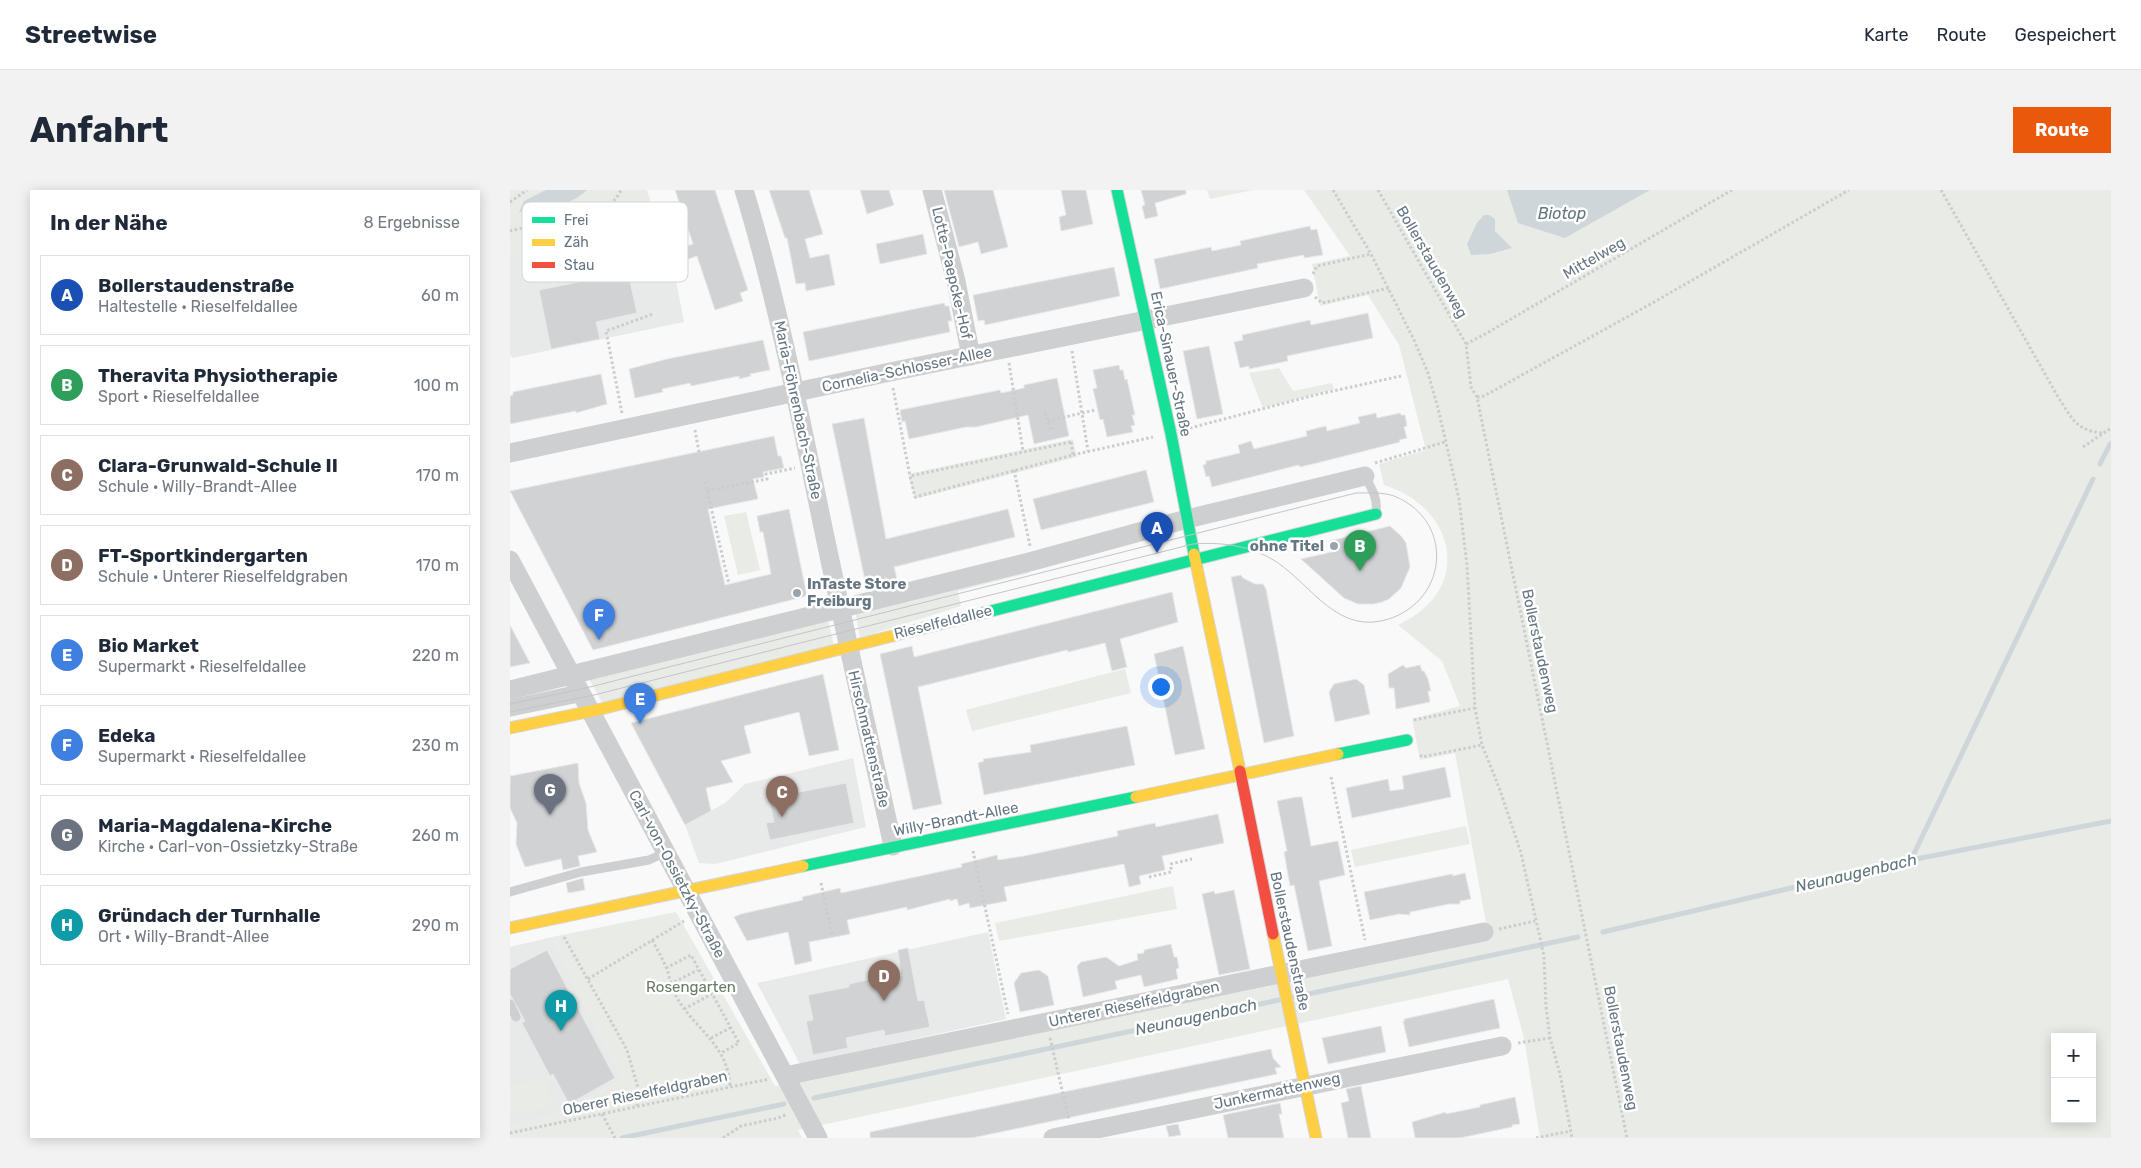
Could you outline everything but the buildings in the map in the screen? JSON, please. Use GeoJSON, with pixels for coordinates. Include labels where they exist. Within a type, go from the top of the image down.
{"type":"FeatureCollection","features":[{"type":"Feature","properties":{"kind":"street","name":"Maria-Föhrenbach-Straße"},"geometry":{"type":"LineString","coordinates":[[744,190],[766,266],[796,392],[847,639]]}},
{"type":"Feature","properties":{"kind":"street","name":"Lotte-Paepcke-Hof"},"geometry":{"type":"LineString","coordinates":[[932,190],[956,281],[971,356]]}},
{"type":"Feature","properties":{"kind":"street","name":"Erica-Sinauer-Straße"},"geometry":{"type":"LineString","coordinates":[[1117,190],[1171,434],[1193,544]]}},
{"type":"Feature","properties":{"kind":"street","name":"Cornelia-Schlosser-Allee"},"geometry":{"type":"LineString","coordinates":[[510,453],[890,372],[1304,288]]}},
{"type":"Feature","properties":{"kind":"street","name":"Rieselfeldallee"},"geometry":{"type":"LineString","coordinates":[[510,728],[581,694],[840,608],[1032,561],[1187,519],[1365,476]]}},
{"type":"Feature","properties":{"kind":"street","name":"Rieselfeldallee"},"geometry":{"type":"LineString","coordinates":[[510,690],[581,694],[847,639],[1196,560],[1376,514]]}},
{"type":"Feature","properties":{"kind":"street","name":"Bollerstaudenstraße"},"geometry":{"type":"LineString","coordinates":[[1193,544],[1316,1138]]}},
{"type":"Feature","properties":{"kind":"street","name":"Carl-von-Ossietzky-Straße"},"geometry":{"type":"LineString","coordinates":[[510,560],[818,1138]]}},
{"type":"Feature","properties":{"kind":"street","name":"Hirschmattenstraße"},"geometry":{"type":"LineString","coordinates":[[847,639],[893,846]]}},
{"type":"Feature","properties":{"kind":"street","name":"Willy-Brandt-Allee"},"geometry":{"type":"LineString","coordinates":[[510,928],[893,846],[969,833],[1407,740]]}},
{"type":"Feature","properties":{"kind":"street","name":"Unterer Rieselfeldgraben"},"geometry":{"type":"LineString","coordinates":[[789,1084],[1011,1029],[1283,981],[1369,955],[1484,932]]}},
{"type":"Feature","properties":{"kind":"street","name":"Junkermattenweg"},"geometry":{"type":"LineString","coordinates":[[1053,1138],[1502,1046]]}},
{"type":"Feature","properties":{"kind":"lane"},"geometry":{"type":"LineString","coordinates":[[1365,476],[1377,504],[1376,514]]}},
{"type":"Feature","properties":{"kind":"lane"},"geometry":{"type":"LineString","coordinates":[[510,704],[581,694]]}},
{"type":"Feature","properties":{"kind":"lane"},"geometry":{"type":"LineString","coordinates":[[510,712],[581,694]]}},
{"type":"Feature","properties":{"kind":"lane"},"geometry":{"type":"LineString","coordinates":[[510,892],[581,872],[649,860],[666,852]]}},
{"type":"Feature","properties":{"kind":"lane"},"geometry":{"type":"LineString","coordinates":[[510,1004],[516,1017]]}},
{"type":"Feature","properties":{"kind":"path"},"geometry":{"type":"LineString","coordinates":[[510,202],[527,190]]}},
{"type":"Feature","properties":{"kind":"path"},"geometry":{"type":"LineString","coordinates":[[612,202],[621,190]]}},
{"type":"Feature","properties":{"kind":"path"},"geometry":{"type":"LineString","coordinates":[[1333,190],[1389,288],[1428,373],[1459,499],[1466,556],[1475,708],[1482,745],[1500,790],[1521,853],[1540,937],[1544,956],[1546,1007],[1550,1038],[1560,1074],[1572,1138]]}},
{"type":"Feature","properties":{"kind":"path","name":"Bollerstaudenweg"},"geometry":{"type":"LineString","coordinates":[[1378,190],[1466,344],[1470,387],[1477,397],[1627,1138]]}},
{"type":"Feature","properties":{"kind":"path","name":"Mittelweg"},"geometry":{"type":"LineString","coordinates":[[1466,344],[1487,334],[1732,190]]}},
{"type":"Feature","properties":{"kind":"path"},"geometry":{"type":"LineString","coordinates":[[1477,397],[1484,396],[1656,301],[1849,190]]}},
{"type":"Feature","properties":{"kind":"path"},"geometry":{"type":"LineString","coordinates":[[1941,190],[2058,397],[2078,426],[2088,431],[2102,433]]}},
{"type":"Feature","properties":{"kind":"path"},"geometry":{"type":"LineString","coordinates":[[1371,254],[1317,266],[1304,288],[1322,303],[1389,288]]}},
{"type":"Feature","properties":{"kind":"path"},"geometry":{"type":"LineString","coordinates":[[625,429],[606,331],[653,314]]}},
{"type":"Feature","properties":{"kind":"path"},"geometry":{"type":"LineString","coordinates":[[1069,336],[1088,451]]}},
{"type":"Feature","properties":{"kind":"path"},"geometry":{"type":"LineString","coordinates":[[1006,349],[1023,451]]}},
{"type":"Feature","properties":{"kind":"path"},"geometry":{"type":"LineString","coordinates":[[890,372],[915,497],[1088,451],[1171,434],[1315,395],[1402,376]]}},
{"type":"Feature","properties":{"kind":"path"},"geometry":{"type":"LineString","coordinates":[[1048,421],[1095,410]]}},
{"type":"Feature","properties":{"kind":"path"},"geometry":{"type":"LineString","coordinates":[[1045,413],[1051,430]]}},
{"type":"Feature","properties":{"kind":"path"},"geometry":{"type":"LineString","coordinates":[[692,415],[700,452]]}},
{"type":"Feature","properties":{"kind":"path"},"geometry":{"type":"LineString","coordinates":[[2082,447],[2111,428]]}},
{"type":"Feature","properties":{"kind":"path"},"geometry":{"type":"LineString","coordinates":[[910,476],[1071,442],[1073,455]]}},
{"type":"Feature","properties":{"kind":"path"},"geometry":{"type":"LineString","coordinates":[[1365,476],[1376,462],[1445,442]]}},
{"type":"Feature","properties":{"kind":"path"},"geometry":{"type":"LineString","coordinates":[[707,491],[767,478],[766,474],[810,465]]}},
{"type":"Feature","properties":{"kind":"path"},"geometry":{"type":"LineString","coordinates":[[1014,470],[1032,561]]}},
{"type":"Feature","properties":{"kind":"path"},"geometry":{"type":"LineString","coordinates":[[705,482],[729,584]]}},
{"type":"Feature","properties":{"kind":"path"},"geometry":{"type":"LineString","coordinates":[[1475,708],[1413,720],[1407,740],[1422,757],[1482,745]]}},
{"type":"Feature","properties":{"kind":"path"},"geometry":{"type":"LineString","coordinates":[[1327,758],[1369,955]]}},
{"type":"Feature","properties":{"kind":"path"},"geometry":{"type":"LineString","coordinates":[[969,833],[1011,1029]]}},
{"type":"Feature","properties":{"kind":"path"},"geometry":{"type":"LineString","coordinates":[[1149,877],[1171,872],[1171,864],[1192,859]]}},
{"type":"Feature","properties":{"kind":"path"},"geometry":{"type":"LineString","coordinates":[[817,863],[832,935]]}},
{"type":"Feature","properties":{"kind":"path"},"geometry":{"type":"LineString","coordinates":[[588,979],[698,913]]}},
{"type":"Feature","properties":{"kind":"path"},"geometry":{"type":"LineString","coordinates":[[553,919],[627,1050],[638,1088],[637,1106]]}},
{"type":"Feature","properties":{"kind":"path"},"geometry":{"type":"LineString","coordinates":[[1484,932],[1535,921]]}},
{"type":"Feature","properties":{"kind":"path"},"geometry":{"type":"LineString","coordinates":[[652,940],[666,968],[670,984],[684,1009],[711,1038],[721,1053],[730,1076],[730,1086]]}},
{"type":"Feature","properties":{"kind":"path"},"geometry":{"type":"LineString","coordinates":[[666,968],[691,955],[739,1043],[721,1053]]}},
{"type":"Feature","properties":{"kind":"path"},"geometry":{"type":"LineString","coordinates":[[670,984],[698,970]]}},
{"type":"Feature","properties":{"kind":"path"},"geometry":{"type":"LineString","coordinates":[[684,1009],[712,994]]}},
{"type":"Feature","properties":{"kind":"path"},"geometry":{"type":"LineString","coordinates":[[711,1038],[730,1028]]}},
{"type":"Feature","properties":{"kind":"path"},"geometry":{"type":"LineString","coordinates":[[1502,1046],[1550,1038]]}},
{"type":"Feature","properties":{"kind":"path"},"geometry":{"type":"LineString","coordinates":[[1050,1039],[1072,1134]]}},
{"type":"Feature","properties":{"kind":"path","name":"Oberer Rieselfeldgraben"},"geometry":{"type":"LineString","coordinates":[[510,1133],[730,1086],[789,1084]]}},
{"type":"Feature","properties":{"kind":"path"},"geometry":{"type":"LineString","coordinates":[[723,1138],[741,1126],[802,1110]]}},
{"type":"Feature","properties":{"kind":"path"},"geometry":{"type":"LineString","coordinates":[[602,1114],[615,1138]]}},
{"type":"Feature","properties":{"kind":"path"},"geometry":{"type":"LineString","coordinates":[[1536,1138],[1571,1131]]}},
{"type":"Feature","properties":{"kind":"shaded area"},"geometry":{"type":"Polygon","coordinates":[[[522,252],[522,282],[676,282],[684,322],[512,358],[510,354],[510,256],[522,252]]]}},
{"type":"Feature","properties":{"kind":"shaded area"},"geometry":{"type":"Polygon","coordinates":[[[853,758],[866,827],[715,864],[699,863],[685,825],[725,803],[745,784],[853,758]]]}},
{"type":"Feature","properties":{"kind":"shaded area"},"geometry":{"type":"Polygon","coordinates":[[[988,932],[1006,1019],[800,1064],[757,983],[988,932]]]}},
{"type":"Feature","properties":{"kind":"shaded area"},"geometry":{"type":"Polygon","coordinates":[[[552,937],[622,1079],[556,1115],[510,1126],[510,947],[552,937]]]}},
{"type":"Feature","properties":{"kind":"green space"},"geometry":{"type":"Polygon","coordinates":[[[510,190],[647,190],[651,202],[522,202],[522,252],[510,256],[510,190]]]}},
{"type":"Feature","properties":{"kind":"green space"},"geometry":{"type":"Polygon","coordinates":[[[1207,190],[1253,190],[1210,199],[1207,190]]]}},
{"type":"Feature","properties":{"kind":"green space","name":"Rosengarten"},"geometry":{"type":"Polygon","coordinates":[[[1304,190],[2111,190],[2111,1138],[1540,1138],[1524,1038],[1508,979],[798,1130],[802,1138],[510,1138],[510,1126],[556,1115],[622,1079],[552,937],[676,912],[775,1086],[813,1080],[1014,1035],[1271,986],[1487,928],[1455,753],[1420,760],[1412,719],[1460,706],[1442,661],[1398,625],[1422,610],[1438,592],[1446,571],[1447,550],[1441,530],[1428,512],[1409,496],[1384,485],[1379,464],[1426,450],[1399,345],[1368,295],[1320,306],[1312,264],[1350,256],[1304,190]]]}},
{"type":"Feature","properties":{"kind":"green space"},"geometry":{"type":"Polygon","coordinates":[[[1279,368],[1293,391],[1332,383],[1334,389],[1263,408],[1249,373],[1279,368]]]}},
{"type":"Feature","properties":{"kind":"green space"},"geometry":{"type":"Polygon","coordinates":[[[1073,439],[1077,457],[915,499],[908,474],[1073,439]]]}},
{"type":"Feature","properties":{"kind":"green space"},"geometry":{"type":"Polygon","coordinates":[[[746,512],[760,570],[738,575],[724,516],[746,512]]]}},
{"type":"Feature","properties":{"kind":"green space"},"geometry":{"type":"Polygon","coordinates":[[[1028,566],[1029,573],[958,591],[961,606],[860,638],[855,610],[1028,566]]]}},
{"type":"Feature","properties":{"kind":"green space"},"geometry":{"type":"Polygon","coordinates":[[[827,616],[834,645],[603,704],[588,677],[827,616]]]}},
{"type":"Feature","properties":{"kind":"green space"},"geometry":{"type":"Polygon","coordinates":[[[1125,669],[1131,693],[972,731],[966,710],[1125,669]]]}},
{"type":"Feature","properties":{"kind":"green space"},"geometry":{"type":"Polygon","coordinates":[[[1466,826],[1470,844],[1355,867],[1351,850],[1466,826]]]}},
{"type":"Feature","properties":{"kind":"green space"},"geometry":{"type":"Polygon","coordinates":[[[1173,886],[1177,909],[999,941],[995,923],[1173,886]]]}},
{"type":"Feature","properties":{"kind":"green space"},"geometry":{"type":"Polygon","coordinates":[[[546,1079],[551,1107],[510,1115],[510,1086],[546,1079]]]}},
{"type":"Feature","properties":{"kind":"water"},"geometry":{"type":"Polygon","coordinates":[[[546,190],[587,190],[568,202],[524,201],[546,190]]]}},
{"type":"Feature","properties":{"kind":"water","name":"Biotop"},"geometry":{"type":"Polygon","coordinates":[[[1507,190],[1650,190],[1565,238],[1518,223],[1507,190]]]}},
{"type":"Feature","properties":{"kind":"water"},"geometry":{"type":"Polygon","coordinates":[[[1484,215],[1489,215],[1495,219],[1495,231],[1512,248],[1490,254],[1471,255],[1467,244],[1477,223],[1484,215]]]}},
{"type":"Feature","properties":{"kind":"waterway"},"geometry":{"type":"LineString","coordinates":[[2100,464],[2110,444]]}},
{"type":"Feature","properties":{"kind":"waterway"},"geometry":{"type":"LineString","coordinates":[[1911,860],[2093,479]]}},
{"type":"Feature","properties":{"kind":"waterway","name":"Neunaugenbach"},"geometry":{"type":"LineString","coordinates":[[1603,932],[1911,860],[2111,821]]}},
{"type":"Feature","properties":{"kind":"waterway","name":"Neunaugenbach"},"geometry":{"type":"LineString","coordinates":[[1294,997],[1578,937]]}},
{"type":"Feature","properties":{"kind":"waterway","name":"Neunaugenbach"},"geometry":{"type":"LineString","coordinates":[[814,1098],[1279,1000]]}},
{"type":"Feature","properties":{"kind":"waterway","name":"Neunaugenbach"},"geometry":{"type":"LineString","coordinates":[[622,1138],[784,1104]]}},
{"type":"Feature","properties":{"kind":"tram line"},"geometry":{"type":"LineString","coordinates":[[510,704],[590,687],[1356,493],[1394,496],[1415,508],[1428,525],[1435,543],[1436,563],[1431,582],[1420,599],[1403,613],[1381,621],[1364,622],[1348,618],[1334,611],[1283,567],[1270,558],[1252,550],[1233,545],[1193,544],[594,695],[510,712]]}},
{"type":"Feature","properties":{"kind":"traffic: fast"},"geometry":{"type":"LineString","coordinates":[[1117,190],[1171,434],[1194,554]]}},
{"type":"Feature","properties":{"kind":"traffic: fast"},"geometry":{"type":"LineString","coordinates":[[924,628],[1376,514]]}},
{"type":"Feature","properties":{"kind":"traffic: fast"},"geometry":{"type":"LineString","coordinates":[[1338,754],[1407,740]]}},
{"type":"Feature","properties":{"kind":"traffic: fast"},"geometry":{"type":"LineString","coordinates":[[803,866],[1136,797]]}},
{"type":"Feature","properties":{"kind":"traffic: slow"},"geometry":{"type":"LineString","coordinates":[[1194,554],[1240,771]]}},
{"type":"Feature","properties":{"kind":"traffic: slow"},"geometry":{"type":"LineString","coordinates":[[510,728],[601,709],[924,628]]}},
{"type":"Feature","properties":{"kind":"traffic: slow"},"geometry":{"type":"LineString","coordinates":[[1136,797],[1338,754]]}},
{"type":"Feature","properties":{"kind":"traffic: slow"},"geometry":{"type":"LineString","coordinates":[[510,928],[803,866]]}},
{"type":"Feature","properties":{"kind":"traffic: slow"},"geometry":{"type":"LineString","coordinates":[[1273,934],[1316,1138]]}},
{"type":"Feature","properties":{"kind":"traffic: jam"},"geometry":{"type":"LineString","coordinates":[[1240,771],[1273,934]]}},
{"type":"Feature","properties":{"kind":"place","name":"ohne Titel"},"geometry":{"type":"Point","coordinates":[1334,546]}},
{"type":"Feature","properties":{"kind":"place","name":"Bollerstaudenstraße"},"geometry":{"type":"Point","coordinates":[1157,553]}},
{"type":"Feature","properties":{"kind":"place","name":"Theravita Physiotherapie"},"geometry":{"type":"Point","coordinates":[1360,571]}},
{"type":"Feature","properties":{"kind":"place","name":"InTaste Store Freiburg"},"geometry":{"type":"Point","coordinates":[797,593]}},
{"type":"Feature","properties":{"kind":"place","name":"Edeka"},"geometry":{"type":"Point","coordinates":[599,640]}},
{"type":"Feature","properties":{"kind":"place","name":"Bio Market"},"geometry":{"type":"Point","coordinates":[640,724]}},
{"type":"Feature","properties":{"kind":"place","name":"Maria-Magdalena-Kirche"},"geometry":{"type":"Point","coordinates":[550,815]}},
{"type":"Feature","properties":{"kind":"place","name":"Clara-Grunwald-Schule II"},"geometry":{"type":"Point","coordinates":[782,817]}},
{"type":"Feature","properties":{"kind":"place","name":"FT-Sportkindergarten"},"geometry":{"type":"Point","coordinates":[884,1001]}},
{"type":"Feature","properties":{"kind":"place","name":"Gründach der Turnhalle"},"geometry":{"type":"Point","coordinates":[561,1031]}}]}
